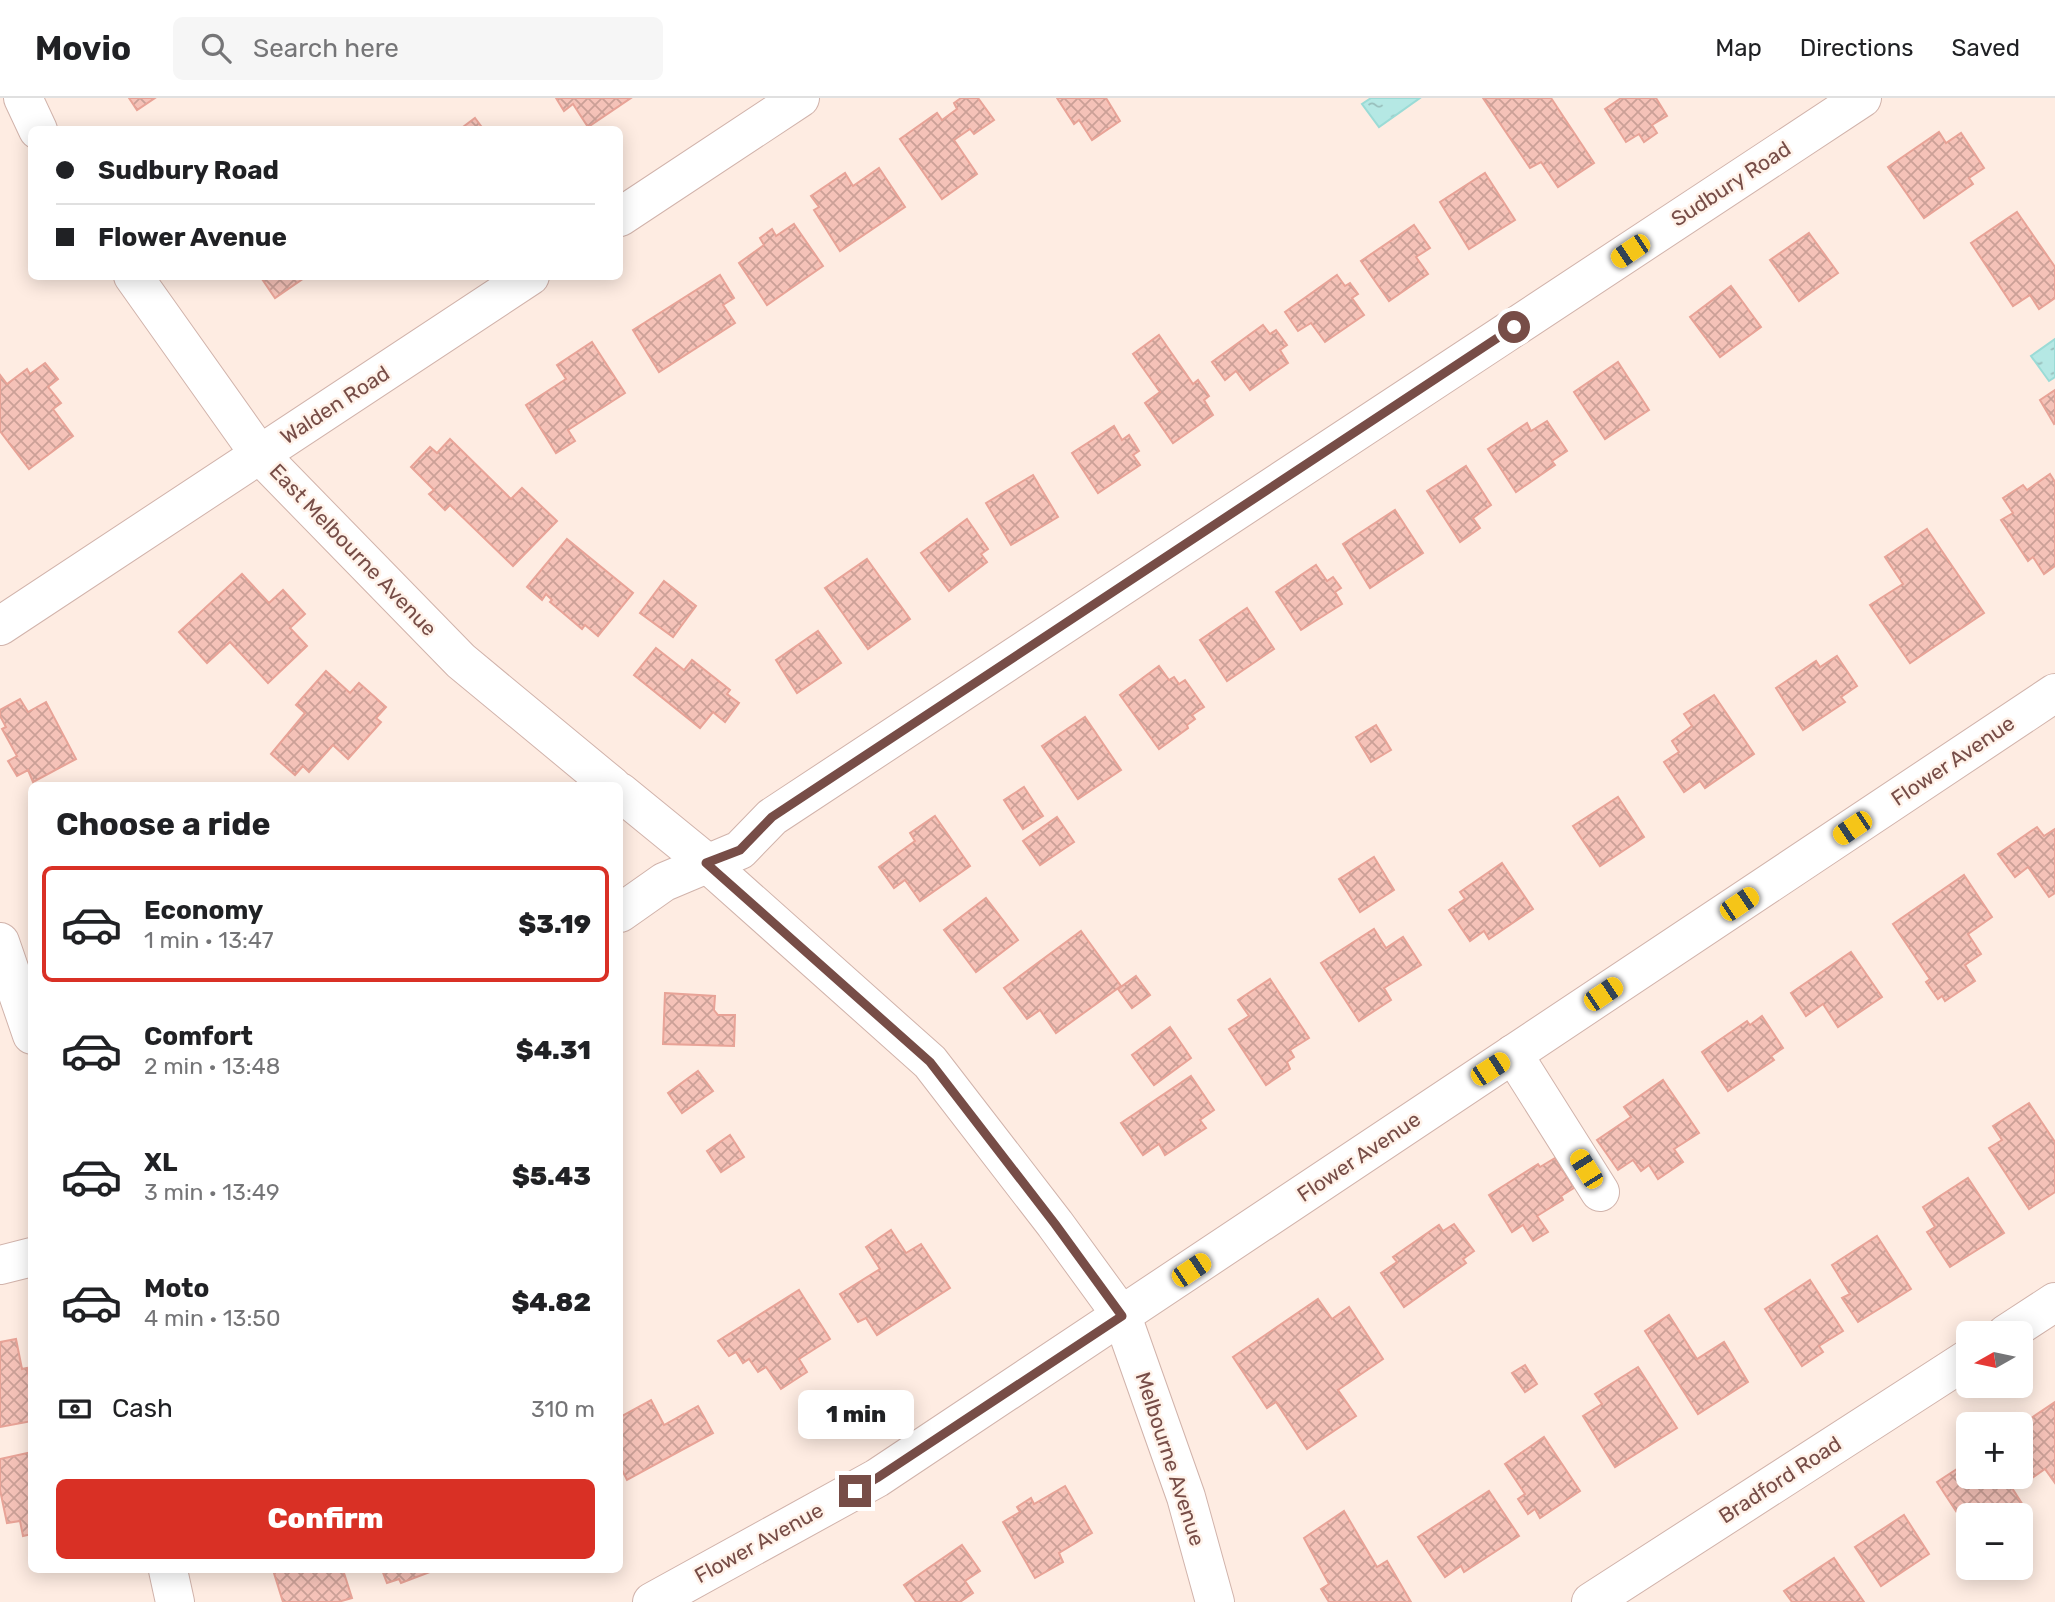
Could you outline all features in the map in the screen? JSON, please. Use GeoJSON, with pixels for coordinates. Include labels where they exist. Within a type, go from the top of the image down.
{"type":"FeatureCollection","features":[{"type":"Feature","properties":{"kind":"street"},"geometry":{"type":"LineString","coordinates":[[23,98],[36,126]]}},
{"type":"Feature","properties":{"kind":"street"},"geometry":{"type":"LineString","coordinates":[[623,215],[800,98]]}},
{"type":"Feature","properties":{"kind":"street","name":"Sudbury Road"},"geometry":{"type":"LineString","coordinates":[[623,911],[664,882],[740,850],[772,817],[1862,98]]}},
{"type":"Feature","properties":{"kind":"street","name":"East Melbourne Avenue"},"geometry":{"type":"LineString","coordinates":[[136,280],[260,455],[461,661],[607,782]]}},
{"type":"Feature","properties":{"kind":"street","name":"Walden Road"},"geometry":{"type":"LineString","coordinates":[[0,626],[524,280]]}},
{"type":"Feature","properties":{"kind":"street","name":"Flower Avenue"},"geometry":{"type":"LineString","coordinates":[[652,1602],[877,1478],[2055,693]]}},
{"type":"Feature","properties":{"kind":"street"},"geometry":{"type":"LineString","coordinates":[[623,794],[706,863],[930,1062],[1122,1316]]}},
{"type":"Feature","properties":{"kind":"street"},"geometry":{"type":"LineString","coordinates":[[0,942],[28,1023]]}},
{"type":"Feature","properties":{"kind":"street"},"geometry":{"type":"LineString","coordinates":[[1513,1054],[1600,1192]]}},
{"type":"Feature","properties":{"kind":"street"},"geometry":{"type":"LineString","coordinates":[[0,1265],[28,1258]]}},
{"type":"Feature","properties":{"kind":"street"},"geometry":{"type":"LineString","coordinates":[[2026,1321],[2055,1302]]}},
{"type":"Feature","properties":{"kind":"street","name":"Melbourne Avenue"},"geometry":{"type":"LineString","coordinates":[[1122,1316],[1186,1497],[1215,1602]]}},
{"type":"Feature","properties":{"kind":"street","name":"Bradford Road"},"geometry":{"type":"LineString","coordinates":[[1591,1602],[1956,1366]]}},
{"type":"Feature","properties":{"kind":"street"},"geometry":{"type":"LineString","coordinates":[[169,1573],[175,1602]]}},
{"type":"Feature","properties":{"kind":"water"},"geometry":{"type":"Polygon","coordinates":[[[1371,98],[1420,98],[1379,127],[1362,104],[1371,98]]]}},
{"type":"Feature","properties":{"kind":"water"},"geometry":{"type":"Polygon","coordinates":[[[2055,339],[2055,377],[2049,381],[2031,356],[2055,339]]]}},
{"type":"Feature","properties":{"kind":"building"},"geometry":{"type":"Polygon","coordinates":[[[129,98],[155,98],[137,110],[129,98]]]}},
{"type":"Feature","properties":{"kind":"building"},"geometry":{"type":"Polygon","coordinates":[[[556,98],[631,98],[589,126],[573,104],[564,111],[556,98]]]}},
{"type":"Feature","properties":{"kind":"building"},"geometry":{"type":"Polygon","coordinates":[[[961,98],[978,98],[994,120],[974,134],[970,129],[954,140],[977,174],[942,199],[900,139],[937,113],[942,120],[957,109],[954,103],[961,98]]]}},
{"type":"Feature","properties":{"kind":"building"},"geometry":{"type":"Polygon","coordinates":[[[1057,98],[1106,98],[1120,121],[1092,140],[1079,120],[1074,124],[1057,98]]]}},
{"type":"Feature","properties":{"kind":"building"},"geometry":{"type":"Polygon","coordinates":[[[1483,98],[1551,98],[1594,163],[1558,187],[1541,162],[1530,168],[1483,98]]]}},
{"type":"Feature","properties":{"kind":"building"},"geometry":{"type":"Polygon","coordinates":[[[1621,98],[1656,98],[1667,116],[1652,125],[1657,133],[1644,142],[1639,134],[1626,142],[1605,109],[1621,98]]]}},
{"type":"Feature","properties":{"kind":"building"},"geometry":{"type":"Polygon","coordinates":[[[475,118],[481,126],[464,126],[475,118]]]}},
{"type":"Feature","properties":{"kind":"building"},"geometry":{"type":"Polygon","coordinates":[[[1939,132],[1946,143],[1961,133],[1984,168],[1969,178],[1973,184],[1924,218],[1888,167],[1939,132]]]}},
{"type":"Feature","properties":{"kind":"building"},"geometry":{"type":"Polygon","coordinates":[[[879,168],[905,207],[840,251],[814,210],[819,207],[811,196],[845,173],[853,186],[879,168]]]}},
{"type":"Feature","properties":{"kind":"building"},"geometry":{"type":"Polygon","coordinates":[[[1485,173],[1515,220],[1469,249],[1440,202],[1485,173]]]}},
{"type":"Feature","properties":{"kind":"building"},"geometry":{"type":"Polygon","coordinates":[[[2017,212],[2055,267],[2055,298],[2039,309],[2030,295],[2013,306],[1971,243],[2017,212]]]}},
{"type":"Feature","properties":{"kind":"building"},"geometry":{"type":"Polygon","coordinates":[[[794,224],[823,266],[767,305],[739,263],[764,245],[760,238],[772,229],[776,236],[794,224]]]}},
{"type":"Feature","properties":{"kind":"building"},"geometry":{"type":"Polygon","coordinates":[[[1414,225],[1430,248],[1416,257],[1428,274],[1389,301],[1361,261],[1414,225]]]}},
{"type":"Feature","properties":{"kind":"building"},"geometry":{"type":"Polygon","coordinates":[[[1809,233],[1838,273],[1799,301],[1770,260],[1809,233]]]}},
{"type":"Feature","properties":{"kind":"building"},"geometry":{"type":"Polygon","coordinates":[[[720,275],[734,298],[723,305],[735,323],[659,372],[633,330],[720,275]]]}},
{"type":"Feature","properties":{"kind":"building"},"geometry":{"type":"Polygon","coordinates":[[[1337,275],[1345,286],[1350,283],[1358,294],[1352,298],[1364,315],[1325,342],[1311,323],[1298,331],[1285,312],[1337,275]]]}},
{"type":"Feature","properties":{"kind":"building"},"geometry":{"type":"Polygon","coordinates":[[[263,280],[301,280],[275,298],[263,280]]]}},
{"type":"Feature","properties":{"kind":"building"},"geometry":{"type":"Polygon","coordinates":[[[1731,286],[1761,327],[1720,357],[1690,317],[1731,286]]]}},
{"type":"Feature","properties":{"kind":"building"},"geometry":{"type":"Polygon","coordinates":[[[1263,325],[1270,334],[1276,330],[1287,345],[1280,350],[1288,363],[1250,390],[1236,371],[1225,380],[1212,362],[1263,325]]]}},
{"type":"Feature","properties":{"kind":"building"},"geometry":{"type":"Polygon","coordinates":[[[1159,335],[1193,384],[1198,380],[1209,396],[1204,400],[1213,415],[1173,443],[1145,403],[1160,392],[1133,354],[1159,335]]]}},
{"type":"Feature","properties":{"kind":"building"},"geometry":{"type":"Polygon","coordinates":[[[592,342],[625,393],[568,430],[575,441],[556,453],[526,405],[566,379],[557,365],[592,342]]]}},
{"type":"Feature","properties":{"kind":"building"},"geometry":{"type":"Polygon","coordinates":[[[1618,362],[1649,410],[1605,439],[1574,392],[1618,362]]]}},
{"type":"Feature","properties":{"kind":"building"},"geometry":{"type":"Polygon","coordinates":[[[45,363],[58,379],[48,387],[61,403],[53,409],[73,436],[29,469],[0,431],[0,375],[7,384],[27,369],[30,374],[45,363]]]}},
{"type":"Feature","properties":{"kind":"building"},"geometry":{"type":"Polygon","coordinates":[[[2055,390],[2055,423],[2054,424],[2040,400],[2055,390]]]}},
{"type":"Feature","properties":{"kind":"building"},"geometry":{"type":"Polygon","coordinates":[[[1547,421],[1567,451],[1552,461],[1555,465],[1516,492],[1488,449],[1527,423],[1531,431],[1547,421]]]}},
{"type":"Feature","properties":{"kind":"building"},"geometry":{"type":"Polygon","coordinates":[[[1114,426],[1122,440],[1129,435],[1139,451],[1133,455],[1140,465],[1098,493],[1072,453],[1114,426]]]}},
{"type":"Feature","properties":{"kind":"building"},"geometry":{"type":"Polygon","coordinates":[[[450,439],[511,499],[522,488],[557,521],[513,566],[450,505],[445,510],[429,494],[434,490],[411,467],[430,447],[437,453],[450,439]]]}},
{"type":"Feature","properties":{"kind":"building"},"geometry":{"type":"Polygon","coordinates":[[[1466,466],[1491,505],[1473,518],[1480,528],[1460,542],[1427,491],[1466,466]]]}},
{"type":"Feature","properties":{"kind":"building"},"geometry":{"type":"Polygon","coordinates":[[[2050,474],[2055,482],[2055,566],[2044,574],[2033,557],[2028,561],[2001,520],[2013,513],[2003,498],[2023,485],[2027,490],[2050,474]]]}},
{"type":"Feature","properties":{"kind":"building"},"geometry":{"type":"Polygon","coordinates":[[[1033,475],[1058,517],[1011,545],[986,503],[1033,475]]]}},
{"type":"Feature","properties":{"kind":"building"},"geometry":{"type":"Polygon","coordinates":[[[1395,510],[1423,553],[1370,588],[1343,544],[1395,510]]]}},
{"type":"Feature","properties":{"kind":"building"},"geometry":{"type":"Polygon","coordinates":[[[967,519],[988,549],[981,554],[987,562],[949,591],[921,553],[967,519]]]}},
{"type":"Feature","properties":{"kind":"building"},"geometry":{"type":"Polygon","coordinates":[[[1927,529],[1984,613],[1910,663],[1870,605],[1903,584],[1885,557],[1927,529]]]}},
{"type":"Feature","properties":{"kind":"building"},"geometry":{"type":"Polygon","coordinates":[[[567,539],[633,593],[598,636],[585,625],[582,629],[550,602],[552,600],[546,594],[542,600],[527,587],[567,539]]]}},
{"type":"Feature","properties":{"kind":"building"},"geometry":{"type":"Polygon","coordinates":[[[867,559],[910,619],[868,649],[825,588],[867,559]]]}},
{"type":"Feature","properties":{"kind":"building"},"geometry":{"type":"Polygon","coordinates":[[[1316,565],[1327,581],[1333,577],[1341,588],[1335,592],[1342,604],[1301,630],[1276,592],[1316,565]]]}},
{"type":"Feature","properties":{"kind":"building"},"geometry":{"type":"Polygon","coordinates":[[[242,574],[269,603],[283,590],[305,614],[290,628],[307,646],[268,683],[230,642],[207,663],[179,632],[242,574]]]}},
{"type":"Feature","properties":{"kind":"building"},"geometry":{"type":"Polygon","coordinates":[[[664,581],[696,606],[673,637],[640,613],[664,581]]]}},
{"type":"Feature","properties":{"kind":"building"},"geometry":{"type":"Polygon","coordinates":[[[1247,608],[1274,649],[1227,681],[1200,640],[1247,608]]]}},
{"type":"Feature","properties":{"kind":"building"},"geometry":{"type":"Polygon","coordinates":[[[818,631],[841,663],[797,693],[776,660],[818,631]]]}},
{"type":"Feature","properties":{"kind":"building"},"geometry":{"type":"Polygon","coordinates":[[[656,648],[684,670],[692,660],[730,690],[727,694],[739,703],[725,722],[713,712],[700,728],[634,675],[656,648]]]}},
{"type":"Feature","properties":{"kind":"building"},"geometry":{"type":"Polygon","coordinates":[[[1837,656],[1857,686],[1841,697],[1845,702],[1803,730],[1776,688],[1816,661],[1820,667],[1837,656]]]}},
{"type":"Feature","properties":{"kind":"building"},"geometry":{"type":"Polygon","coordinates":[[[1159,666],[1169,680],[1174,677],[1179,684],[1185,680],[1204,707],[1192,715],[1195,719],[1187,725],[1188,728],[1159,749],[1120,695],[1159,666]]]}},
{"type":"Feature","properties":{"kind":"building"},"geometry":{"type":"Polygon","coordinates":[[[326,671],[350,693],[359,683],[386,707],[376,718],[381,722],[348,759],[333,745],[309,772],[303,766],[295,775],[271,754],[305,713],[296,705],[326,671]]]}},
{"type":"Feature","properties":{"kind":"building"},"geometry":{"type":"Polygon","coordinates":[[[1714,695],[1754,754],[1705,788],[1700,781],[1684,792],[1664,762],[1679,752],[1672,741],[1692,726],[1684,714],[1714,695]]]}},
{"type":"Feature","properties":{"kind":"building"},"geometry":{"type":"Polygon","coordinates":[[[20,699],[28,712],[46,702],[76,759],[33,782],[28,770],[17,776],[8,761],[17,756],[2,729],[6,727],[0,710],[20,699]]]}},
{"type":"Feature","properties":{"kind":"building"},"geometry":{"type":"Polygon","coordinates":[[[1085,717],[1121,770],[1078,799],[1042,746],[1085,717]]]}},
{"type":"Feature","properties":{"kind":"building"},"geometry":{"type":"Polygon","coordinates":[[[1376,725],[1391,750],[1371,762],[1356,737],[1376,725]]]}},
{"type":"Feature","properties":{"kind":"building"},"geometry":{"type":"Polygon","coordinates":[[[1024,787],[1043,816],[1023,829],[1004,800],[1024,787]]]}},
{"type":"Feature","properties":{"kind":"building"},"geometry":{"type":"Polygon","coordinates":[[[1618,797],[1644,837],[1600,866],[1573,826],[1618,797]]]}},
{"type":"Feature","properties":{"kind":"building"},"geometry":{"type":"Polygon","coordinates":[[[935,816],[970,866],[920,901],[905,880],[894,888],[879,867],[915,841],[910,833],[935,816]]]}},
{"type":"Feature","properties":{"kind":"building"},"geometry":{"type":"Polygon","coordinates":[[[1057,817],[1074,842],[1040,865],[1023,841],[1057,817]]]}},
{"type":"Feature","properties":{"kind":"building"},"geometry":{"type":"Polygon","coordinates":[[[2037,827],[2044,836],[2055,829],[2055,893],[2049,897],[2028,867],[2015,877],[1998,854],[2037,827]]]}},
{"type":"Feature","properties":{"kind":"building"},"geometry":{"type":"Polygon","coordinates":[[[1374,857],[1394,890],[1360,912],[1339,879],[1374,857]]]}},
{"type":"Feature","properties":{"kind":"building"},"geometry":{"type":"Polygon","coordinates":[[[1502,863],[1533,909],[1489,939],[1484,931],[1470,941],[1449,910],[1465,899],[1460,892],[1502,863]]]}},
{"type":"Feature","properties":{"kind":"building"},"geometry":{"type":"Polygon","coordinates":[[[1964,875],[1992,917],[1968,934],[1981,954],[1965,965],[1975,981],[1945,1001],[1942,996],[1938,999],[1926,982],[1930,979],[1893,924],[1964,875]]]}},
{"type":"Feature","properties":{"kind":"building"},"geometry":{"type":"Polygon","coordinates":[[[986,898],[1018,940],[976,972],[944,930],[986,898]]]}},
{"type":"Feature","properties":{"kind":"building"},"geometry":{"type":"Polygon","coordinates":[[[1374,929],[1386,948],[1403,937],[1421,965],[1384,988],[1391,1000],[1359,1021],[1321,963],[1374,929]]]}},
{"type":"Feature","properties":{"kind":"building"},"geometry":{"type":"Polygon","coordinates":[[[1081,931],[1121,986],[1056,1033],[1040,1010],[1027,1019],[1004,988],[1081,931]]]}},
{"type":"Feature","properties":{"kind":"building"},"geometry":{"type":"Polygon","coordinates":[[[1851,952],[1882,997],[1838,1027],[1823,1004],[1806,1016],[1791,993],[1851,952]]]}},
{"type":"Feature","properties":{"kind":"building"},"geometry":{"type":"Polygon","coordinates":[[[1136,976],[1150,995],[1132,1008],[1118,989],[1136,976]]]}},
{"type":"Feature","properties":{"kind":"building"},"geometry":{"type":"Polygon","coordinates":[[[1270,979],[1309,1038],[1290,1050],[1294,1057],[1287,1062],[1290,1069],[1266,1085],[1229,1029],[1249,1016],[1238,1000],[1270,979]]]}},
{"type":"Feature","properties":{"kind":"building"},"geometry":{"type":"Polygon","coordinates":[[[665,993],[715,996],[714,1010],[718,1015],[735,1015],[734,1046],[663,1044],[665,993]]]}},
{"type":"Feature","properties":{"kind":"building"},"geometry":{"type":"Polygon","coordinates":[[[1762,1016],[1783,1048],[1771,1056],[1774,1060],[1728,1091],[1702,1052],[1747,1021],[1750,1025],[1762,1016]]]}},
{"type":"Feature","properties":{"kind":"building"},"geometry":{"type":"Polygon","coordinates":[[[1170,1027],[1191,1058],[1154,1085],[1132,1055],[1170,1027]]]}},
{"type":"Feature","properties":{"kind":"building"},"geometry":{"type":"Polygon","coordinates":[[[698,1071],[713,1091],[682,1113],[668,1093],[698,1071]]]}},
{"type":"Feature","properties":{"kind":"building"},"geometry":{"type":"Polygon","coordinates":[[[1191,1076],[1214,1110],[1200,1120],[1206,1128],[1165,1155],[1159,1144],[1143,1155],[1121,1123],[1191,1076]]]}},
{"type":"Feature","properties":{"kind":"building"},"geometry":{"type":"Polygon","coordinates":[[[1663,1080],[1699,1133],[1674,1149],[1683,1162],[1658,1179],[1649,1165],[1641,1171],[1633,1160],[1618,1170],[1597,1140],[1631,1117],[1624,1107],[1663,1080]]]}},
{"type":"Feature","properties":{"kind":"building"},"geometry":{"type":"Polygon","coordinates":[[[2029,1103],[2055,1142],[2055,1192],[2029,1209],[1989,1148],[2002,1140],[1993,1126],[2029,1103]]]}},
{"type":"Feature","properties":{"kind":"building"},"geometry":{"type":"Polygon","coordinates":[[[730,1135],[744,1157],[721,1172],[707,1151],[730,1135]]]}},
{"type":"Feature","properties":{"kind":"building"},"geometry":{"type":"Polygon","coordinates":[[[1555,1158],[1574,1188],[1561,1196],[1563,1200],[1537,1216],[1548,1232],[1533,1241],[1523,1225],[1512,1232],[1489,1195],[1538,1164],[1540,1167],[1555,1158]]]}},
{"type":"Feature","properties":{"kind":"building"},"geometry":{"type":"Polygon","coordinates":[[[1968,1178],[2004,1233],[1950,1267],[1927,1232],[1935,1227],[1923,1207],[1968,1178]]]}},
{"type":"Feature","properties":{"kind":"building"},"geometry":{"type":"Polygon","coordinates":[[[1454,1224],[1474,1251],[1463,1259],[1466,1263],[1404,1307],[1381,1273],[1397,1262],[1393,1257],[1439,1225],[1443,1231],[1454,1224]]]}},
{"type":"Feature","properties":{"kind":"building"},"geometry":{"type":"Polygon","coordinates":[[[891,1230],[906,1253],[921,1244],[950,1288],[877,1335],[866,1318],[858,1322],[840,1294],[880,1269],[866,1247],[891,1230]]]}},
{"type":"Feature","properties":{"kind":"building"},"geometry":{"type":"Polygon","coordinates":[[[1877,1236],[1911,1289],[1858,1322],[1842,1298],[1850,1294],[1832,1265],[1877,1236]]]}},
{"type":"Feature","properties":{"kind":"building"},"geometry":{"type":"Polygon","coordinates":[[[1810,1280],[1843,1331],[1819,1346],[1823,1352],[1802,1366],[1765,1309],[1810,1280]]]}},
{"type":"Feature","properties":{"kind":"building"},"geometry":{"type":"Polygon","coordinates":[[[799,1290],[830,1339],[799,1359],[807,1372],[781,1389],[766,1367],[758,1372],[749,1359],[743,1363],[736,1352],[729,1356],[718,1341],[799,1290]]]}},
{"type":"Feature","properties":{"kind":"building"},"geometry":{"type":"Polygon","coordinates":[[[1318,1299],[1332,1319],[1349,1307],[1383,1359],[1338,1390],[1356,1416],[1307,1449],[1276,1402],[1267,1408],[1233,1357],[1318,1299]]]}},
{"type":"Feature","properties":{"kind":"building"},"geometry":{"type":"Polygon","coordinates":[[[1669,1315],[1697,1359],[1724,1342],[1748,1382],[1698,1414],[1645,1331],[1669,1315]]]}},
{"type":"Feature","properties":{"kind":"building"},"geometry":{"type":"Polygon","coordinates":[[[16,1339],[22,1369],[27,1368],[28,1422],[0,1427],[0,1342],[16,1339]]]}},
{"type":"Feature","properties":{"kind":"building"},"geometry":{"type":"Polygon","coordinates":[[[1525,1365],[1537,1384],[1525,1392],[1512,1373],[1525,1365]]]}},
{"type":"Feature","properties":{"kind":"building"},"geometry":{"type":"Polygon","coordinates":[[[1638,1367],[1677,1428],[1615,1467],[1583,1416],[1602,1404],[1595,1394],[1638,1367]]]}},
{"type":"Feature","properties":{"kind":"building"},"geometry":{"type":"Polygon","coordinates":[[[651,1400],[664,1425],[698,1406],[713,1433],[627,1480],[623,1472],[623,1415],[651,1400]]]}},
{"type":"Feature","properties":{"kind":"building"},"geometry":{"type":"Polygon","coordinates":[[[2055,1402],[2055,1483],[2045,1469],[2033,1477],[2033,1417],[2055,1402]]]}},
{"type":"Feature","properties":{"kind":"building"},"geometry":{"type":"Polygon","coordinates":[[[1544,1437],[1580,1491],[1540,1518],[1535,1509],[1528,1514],[1518,1499],[1525,1494],[1505,1464],[1544,1437]]]}},
{"type":"Feature","properties":{"kind":"building"},"geometry":{"type":"Polygon","coordinates":[[[28,1453],[28,1535],[23,1536],[20,1521],[7,1523],[0,1490],[0,1459],[28,1453]]]}},
{"type":"Feature","properties":{"kind":"building"},"geometry":{"type":"Polygon","coordinates":[[[1956,1470],[1956,1489],[2013,1489],[2022,1503],[1956,1503],[1956,1511],[1937,1482],[1956,1470]]]}},
{"type":"Feature","properties":{"kind":"building"},"geometry":{"type":"Polygon","coordinates":[[[1065,1486],[1092,1533],[1059,1553],[1063,1562],[1035,1578],[1003,1522],[1020,1512],[1017,1507],[1031,1498],[1034,1504],[1065,1486]]]}},
{"type":"Feature","properties":{"kind":"building"},"geometry":{"type":"Polygon","coordinates":[[[1489,1491],[1519,1536],[1464,1572],[1461,1566],[1445,1577],[1418,1537],[1489,1491]]]}},
{"type":"Feature","properties":{"kind":"building"},"geometry":{"type":"Polygon","coordinates":[[[1344,1511],[1377,1567],[1387,1561],[1411,1602],[1329,1602],[1321,1589],[1329,1584],[1304,1538],[1344,1511]]]}},
{"type":"Feature","properties":{"kind":"building"},"geometry":{"type":"Polygon","coordinates":[[[1904,1515],[1929,1554],[1881,1586],[1855,1547],[1904,1515]]]}},
{"type":"Feature","properties":{"kind":"building"},"geometry":{"type":"Polygon","coordinates":[[[962,1545],[980,1571],[965,1581],[973,1593],[960,1602],[916,1602],[904,1585],[962,1545]]]}},
{"type":"Feature","properties":{"kind":"building"},"geometry":{"type":"Polygon","coordinates":[[[1834,1558],[1864,1602],[1792,1602],[1784,1591],[1834,1558]]]}},
{"type":"Feature","properties":{"kind":"building"},"geometry":{"type":"Polygon","coordinates":[[[274,1573],[344,1573],[352,1598],[338,1602],[283,1602],[274,1573]]]}},
{"type":"Feature","properties":{"kind":"building"},"geometry":{"type":"Polygon","coordinates":[[[383,1573],[427,1573],[401,1583],[399,1579],[387,1583],[383,1573]]]}},
{"type":"Feature","properties":{"kind":"route"},"geometry":{"type":"LineString","coordinates":[[855,1491],[1122,1316],[930,1062],[706,863],[740,850],[772,817],[1514,327]]}}]}
